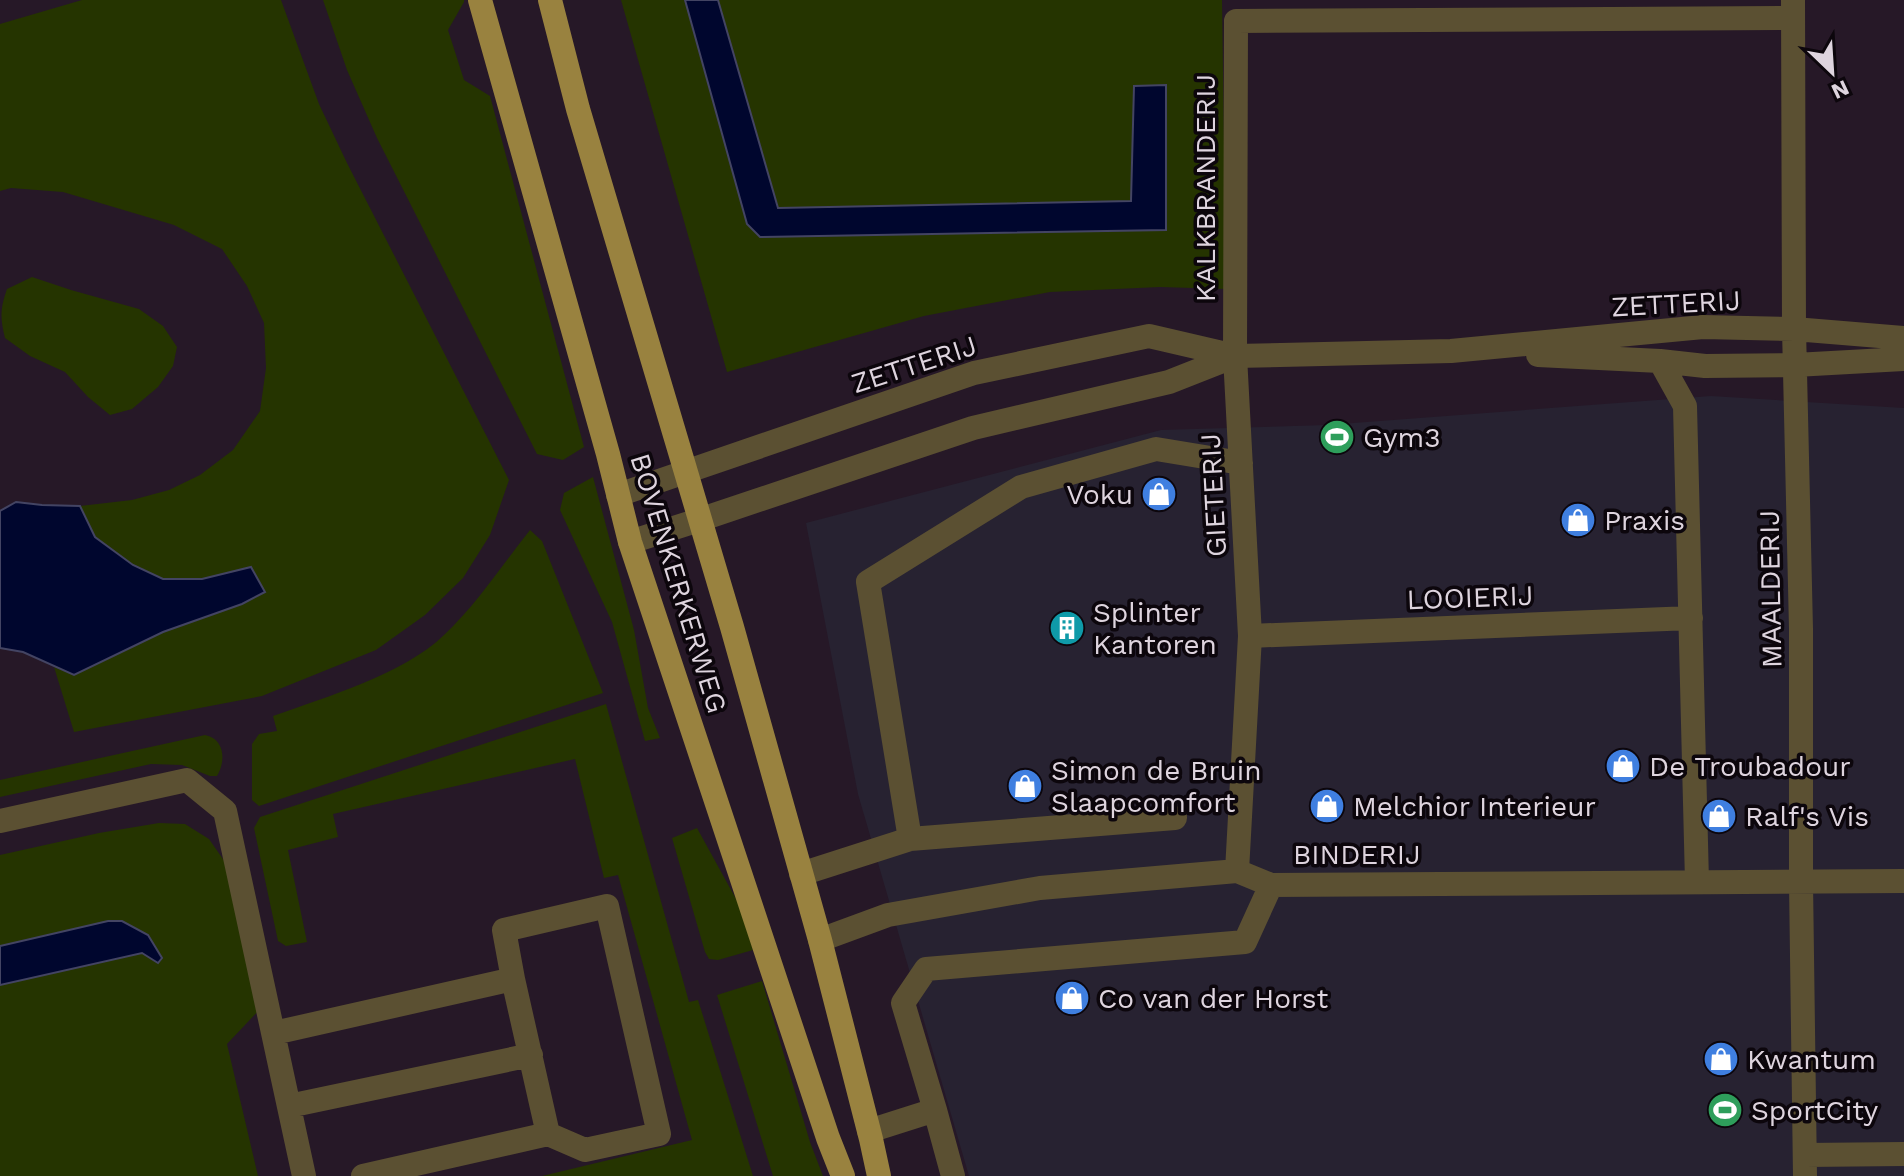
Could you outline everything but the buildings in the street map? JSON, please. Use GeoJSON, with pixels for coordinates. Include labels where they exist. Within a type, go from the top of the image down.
{"type":"FeatureCollection","features":[{"type":"Feature","properties":{"kind":"main road","name":"BOVENKERKERWEG"},"geometry":{"type":"LineString","coordinates":[[480,0],[630,542],[843,1176]]}},
{"type":"Feature","properties":{"kind":"main road","name":"BOVENKERKERWEG"},"geometry":{"type":"LineString","coordinates":[[550,0],[578,109],[687,471],[820,940],[879,1176]]}},
{"type":"Feature","properties":{"kind":"street","name":"KALKBRANDERIJ"},"geometry":{"type":"LineString","coordinates":[[1235,356],[1236,10],[1793,9]]}},
{"type":"Feature","properties":{"kind":"street","name":"MAALDERIJ"},"geometry":{"type":"LineString","coordinates":[[1793,9],[1805,1166]]}},
{"type":"Feature","properties":{"kind":"street","name":"ZETTERIJ"},"geometry":{"type":"LineString","coordinates":[[1451,351],[1703,327],[1794,329],[1904,338]]}},
{"type":"Feature","properties":{"kind":"street","name":"ZETTERIJ"},"geometry":{"type":"LineString","coordinates":[[618,495],[974,373],[1149,336],[1235,356],[1451,351],[1705,366],[1904,359]]}},
{"type":"Feature","properties":{"kind":"street","name":"ZETTERIJ"},"geometry":{"type":"LineString","coordinates":[[630,542],[973,428],[1169,382],[1235,356]]}},
{"type":"Feature","properties":{"kind":"street","name":"GIETERIJ"},"geometry":{"type":"LineString","coordinates":[[1235,356],[1250,636],[1237,871]]}},
{"type":"Feature","properties":{"kind":"street"},"geometry":{"type":"LineString","coordinates":[[1660,361],[1685,406],[1697,882]]}},
{"type":"Feature","properties":{"kind":"street"},"geometry":{"type":"LineString","coordinates":[[910,839],[868,582],[1021,487],[1156,449],[1241,463]]}},
{"type":"Feature","properties":{"kind":"street","name":"LOOIERIJ"},"geometry":{"type":"LineString","coordinates":[[1250,636],[1691,618]]}},
{"type":"Feature","properties":{"kind":"street"},"geometry":{"type":"LineString","coordinates":[[0,821],[187,780],[225,811],[304,1176]]}},
{"type":"Feature","properties":{"kind":"street"},"geometry":{"type":"LineString","coordinates":[[801,874],[910,839],[1175,818]]}},
{"type":"Feature","properties":{"kind":"street","name":"BINDERIJ"},"geometry":{"type":"LineString","coordinates":[[820,940],[888,915],[1040,888],[1237,871],[1271,885],[1904,881]]}},
{"type":"Feature","properties":{"kind":"street"},"geometry":{"type":"LineString","coordinates":[[953,1176],[903,1003],[926,969],[1245,942],[1271,885]]}},
{"type":"Feature","properties":{"kind":"street"},"geometry":{"type":"LineString","coordinates":[[363,1176],[548,1134],[585,1150],[659,1134],[607,906],[504,930],[548,1134]]}},
{"type":"Feature","properties":{"kind":"street"},"geometry":{"type":"LineString","coordinates":[[274,1033],[513,979]]}},
{"type":"Feature","properties":{"kind":"street"},"geometry":{"type":"LineString","coordinates":[[289,1106],[531,1055]]}},
{"type":"Feature","properties":{"kind":"street"},"geometry":{"type":"LineString","coordinates":[[869,1131],[935,1110]]}},
{"type":"Feature","properties":{"kind":"street"},"geometry":{"type":"LineString","coordinates":[[1805,1166],[1904,1154]]}},
{"type":"Feature","properties":{"kind":"shaded area"},"geometry":{"type":"Polygon","coordinates":[[[1711,396],[1904,408],[1904,1176],[969,1176],[858,794],[806,523],[1161,430],[1327,425],[1711,396]]]}},
{"type":"Feature","properties":{"kind":"green space"},"geometry":{"type":"Polygon","coordinates":[[[82,0],[281,0],[319,104],[347,163],[509,480],[490,535],[463,578],[425,615],[376,650],[262,696],[74,732],[54,667],[74,675],[163,632],[242,604],[251,567],[202,579],[163,579],[133,565],[95,537],[80,506],[132,500],[169,490],[200,475],[233,450],[260,411],[266,368],[264,323],[247,286],[222,249],[174,225],[63,192],[11,188],[0,191],[0,24],[82,0]]]}},
{"type":"Feature","properties":{"kind":"green space"},"geometry":{"type":"Polygon","coordinates":[[[323,0],[464,0],[448,30],[464,80],[490,96],[584,447],[563,460],[537,454],[377,138],[347,70],[323,0]]]}},
{"type":"Feature","properties":{"kind":"green space"},"geometry":{"type":"Polygon","coordinates":[[[621,0],[685,0],[747,224],[760,237],[1165,230],[1166,86],[1134,87],[1132,201],[778,209],[718,0],[1222,0],[1226,289],[1160,287],[1050,292],[924,316],[727,372],[621,0]]]}},
{"type":"Feature","properties":{"kind":"green space"},"geometry":{"type":"Polygon","coordinates":[[[32,277],[139,309],[163,326],[177,347],[173,366],[158,387],[132,409],[110,415],[65,372],[30,356],[5,338],[2,314],[7,289],[32,277]]]}},
{"type":"Feature","properties":{"kind":"green space"},"geometry":{"type":"Polygon","coordinates":[[[593,477],[634,630],[648,708],[660,738],[645,741],[612,622],[560,510],[564,493],[593,477]]]}},
{"type":"Feature","properties":{"kind":"green space"},"geometry":{"type":"Polygon","coordinates":[[[530,530],[542,541],[603,693],[259,806],[252,800],[252,744],[259,734],[277,731],[273,716],[386,673],[427,649],[467,610],[530,530]]]}},
{"type":"Feature","properties":{"kind":"green space"},"geometry":{"type":"Polygon","coordinates":[[[606,704],[689,1002],[698,1000],[753,1176],[542,1176],[692,1140],[618,875],[604,878],[575,759],[333,814],[338,837],[288,850],[307,942],[286,946],[278,941],[254,828],[260,817],[606,704]]]}},
{"type":"Feature","properties":{"kind":"green space"},"geometry":{"type":"Polygon","coordinates":[[[205,735],[217,741],[222,751],[222,764],[217,776],[182,765],[151,764],[0,797],[0,780],[205,735]]]}},
{"type":"Feature","properties":{"kind":"green space"},"geometry":{"type":"Polygon","coordinates":[[[159,823],[185,824],[209,839],[225,862],[262,1007],[227,1044],[258,1176],[0,1176],[0,985],[142,953],[158,963],[108,921],[0,946],[0,855],[159,823]]]}},
{"type":"Feature","properties":{"kind":"green space"},"geometry":{"type":"Polygon","coordinates":[[[697,828],[741,908],[753,950],[718,960],[709,959],[705,952],[672,838],[697,828]]]}},
{"type":"Feature","properties":{"kind":"green space"},"geometry":{"type":"Polygon","coordinates":[[[762,981],[823,1176],[773,1176],[717,995],[762,981]]]}},
{"type":"Feature","properties":{"kind":"water"},"geometry":{"type":"Polygon","coordinates":[[[685,0],[718,0],[778,208],[1131,201],[1134,86],[1166,85],[1166,230],[760,237],[747,224],[685,0]]]}},
{"type":"Feature","properties":{"kind":"water"},"geometry":{"type":"Polygon","coordinates":[[[16,502],[80,506],[95,537],[133,565],[163,579],[202,579],[251,567],[265,592],[242,604],[163,632],[74,675],[23,652],[0,648],[0,511],[16,502]]]}},
{"type":"Feature","properties":{"kind":"water"},"geometry":{"type":"Polygon","coordinates":[[[108,921],[122,921],[148,935],[162,958],[158,963],[142,953],[0,985],[0,946],[108,921]]]}},
{"type":"Feature","properties":{"kind":"place","name":"Gym3"},"geometry":{"type":"Point","coordinates":[1337,437]}},
{"type":"Feature","properties":{"kind":"place","name":"Voku"},"geometry":{"type":"Point","coordinates":[1159,494]}},
{"type":"Feature","properties":{"kind":"place","name":"Praxis"},"geometry":{"type":"Point","coordinates":[1578,520]}},
{"type":"Feature","properties":{"kind":"place","name":"Splinter Kantoren"},"geometry":{"type":"Point","coordinates":[1067,628]}},
{"type":"Feature","properties":{"kind":"place","name":"De Troubadour"},"geometry":{"type":"Point","coordinates":[1623,766]}},
{"type":"Feature","properties":{"kind":"place","name":"Simon de Bruin Slaapcomfort"},"geometry":{"type":"Point","coordinates":[1025,786]}},
{"type":"Feature","properties":{"kind":"place","name":"Melchior Interieur"},"geometry":{"type":"Point","coordinates":[1327,806]}},
{"type":"Feature","properties":{"kind":"place","name":"Ralf's Vis"},"geometry":{"type":"Point","coordinates":[1719,816]}},
{"type":"Feature","properties":{"kind":"place","name":"Co van der Horst"},"geometry":{"type":"Point","coordinates":[1072,998]}},
{"type":"Feature","properties":{"kind":"place","name":"Kwantum"},"geometry":{"type":"Point","coordinates":[1721,1059]}},
{"type":"Feature","properties":{"kind":"place","name":"SportCity"},"geometry":{"type":"Point","coordinates":[1725,1110]}}]}
